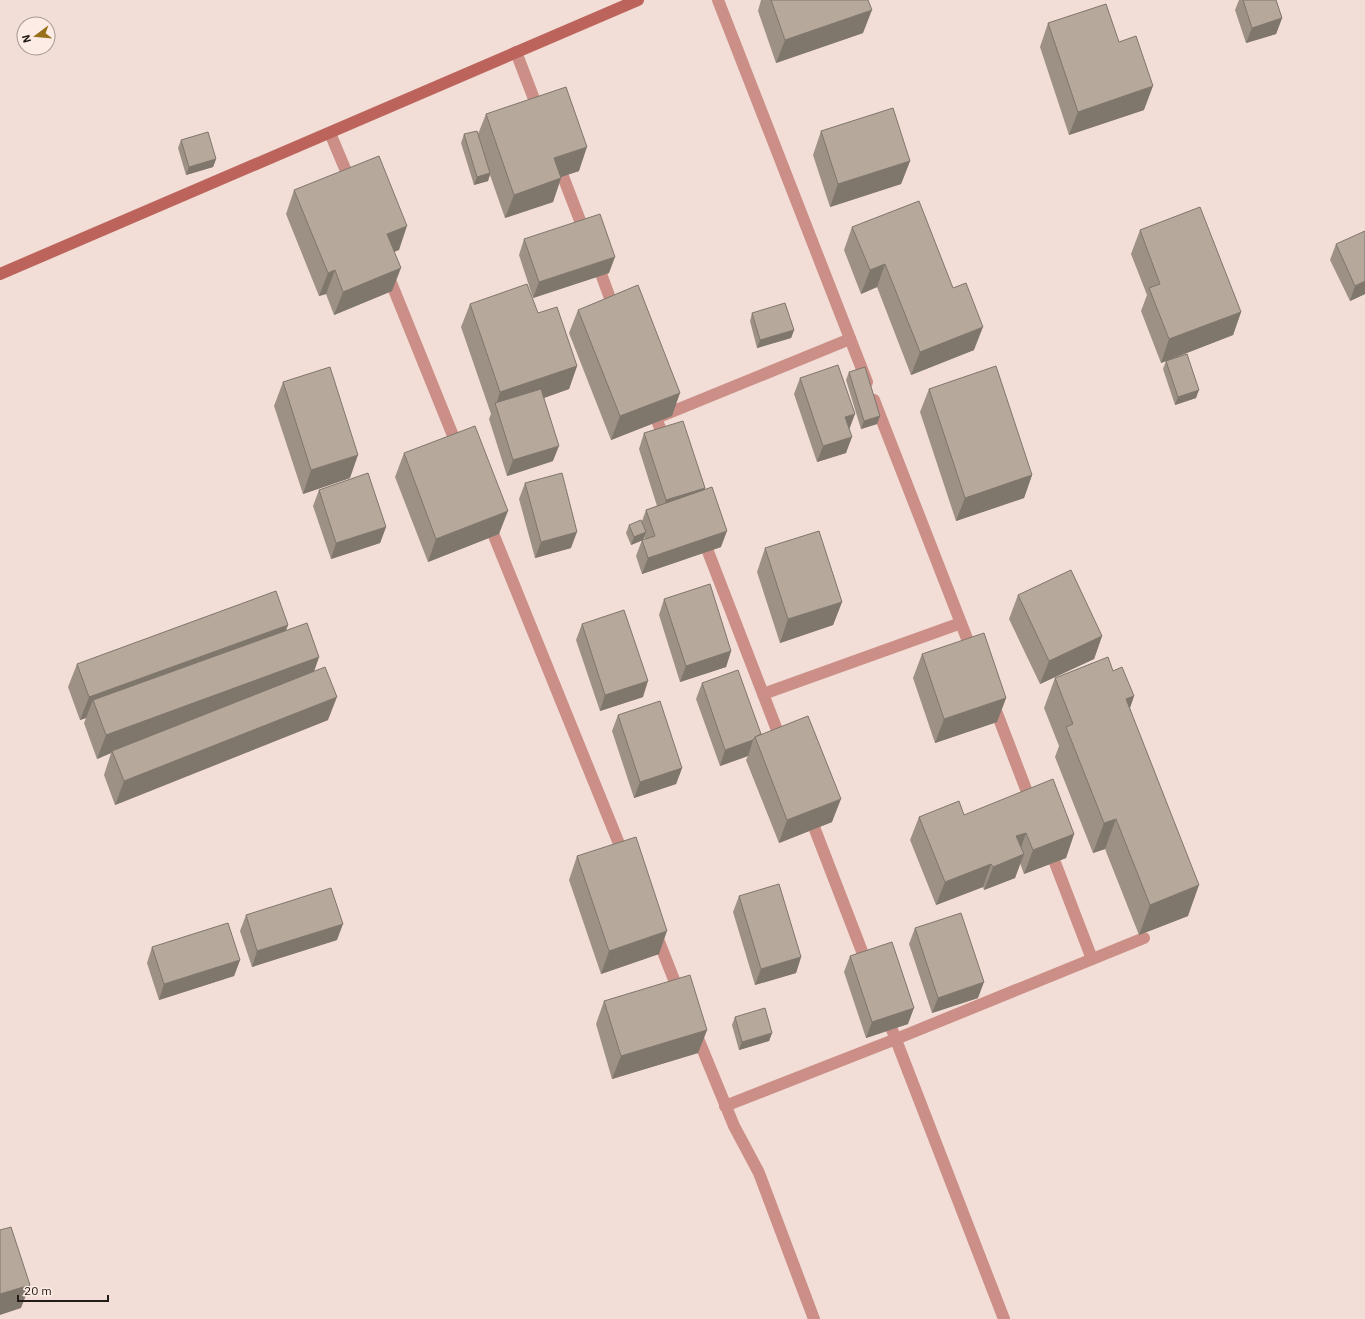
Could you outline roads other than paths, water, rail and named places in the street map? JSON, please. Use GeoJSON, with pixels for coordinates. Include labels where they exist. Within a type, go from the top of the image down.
{"type":"FeatureCollection","features":[{"type":"Feature","properties":{"kind":"main road"},"geometry":{"type":"LineString","coordinates":[[0,274],[638,0]]}},
{"type":"Feature","properties":{"kind":"street"},"geometry":{"type":"LineString","coordinates":[[718,0],[978,667]]}},
{"type":"Feature","properties":{"kind":"street"},"geometry":{"type":"LineString","coordinates":[[516,52],[541,120]]}},
{"type":"Feature","properties":{"kind":"street"},"geometry":{"type":"LineString","coordinates":[[330,133],[354,192]]}},
{"type":"Feature","properties":{"kind":"street"},"geometry":{"type":"LineString","coordinates":[[553,149],[619,321]]}},
{"type":"Feature","properties":{"kind":"street"},"geometry":{"type":"LineString","coordinates":[[384,265],[462,457]]}},
{"type":"Feature","properties":{"kind":"street"},"geometry":{"type":"LineString","coordinates":[[656,418],[850,339]]}},
{"type":"Feature","properties":{"kind":"street"},"geometry":{"type":"LineString","coordinates":[[648,396],[671,455]]}},
{"type":"Feature","properties":{"kind":"street"},"geometry":{"type":"LineString","coordinates":[[483,508],[629,870]]}},
{"type":"Feature","properties":{"kind":"street"},"geometry":{"type":"LineString","coordinates":[[697,522],[786,753]]}},
{"type":"Feature","properties":{"kind":"street"},"geometry":{"type":"LineString","coordinates":[[763,694],[961,623]]}},
{"type":"Feature","properties":{"kind":"street"},"geometry":{"type":"LineString","coordinates":[[990,696],[1035,813]]}},
{"type":"Feature","properties":{"kind":"street"},"geometry":{"type":"LineString","coordinates":[[805,804],[873,980]]}},
{"type":"Feature","properties":{"kind":"street"},"geometry":{"type":"LineString","coordinates":[[1044,835],[1092,959]]}},
{"type":"Feature","properties":{"kind":"street"},"geometry":{"type":"LineString","coordinates":[[650,921],[683,1002]]}},
{"type":"Feature","properties":{"kind":"street"},"geometry":{"type":"LineString","coordinates":[[725,1106],[896,1039],[1144,938]]}},
{"type":"Feature","properties":{"kind":"street"},"geometry":{"type":"LineString","coordinates":[[881,1002],[1004,1319]]}},
{"type":"Feature","properties":{"kind":"street"},"geometry":{"type":"LineString","coordinates":[[689,1017],[725,1106],[759,1173],[814,1319]]}}]}
